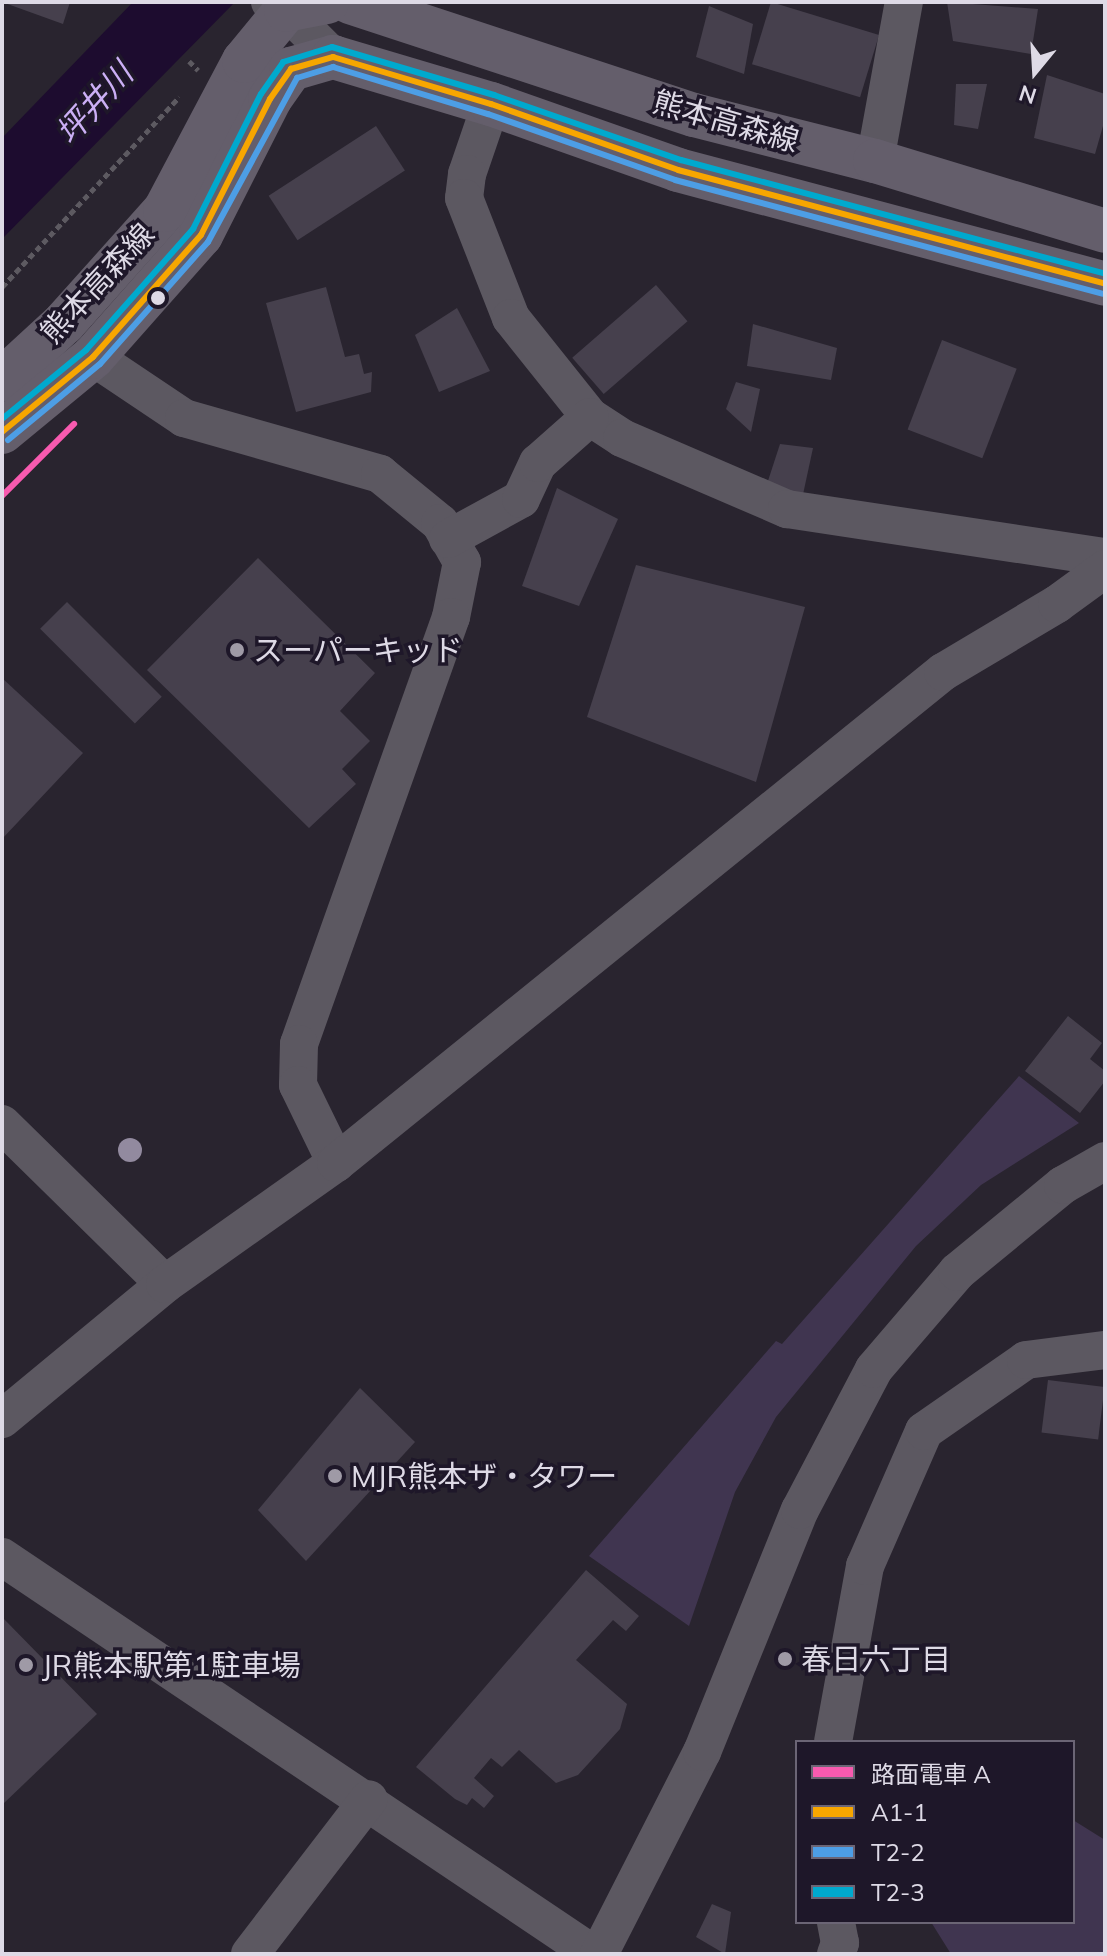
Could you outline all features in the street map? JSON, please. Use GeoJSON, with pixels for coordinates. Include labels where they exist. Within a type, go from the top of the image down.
{"type":"FeatureCollection","features":[{"type":"Feature","properties":{"kind":"main road","name":"熊本高森線"},"geometry":{"type":"LineString","coordinates":[[350,2],[694,115],[875,161],[1105,231]]}},
{"type":"Feature","properties":{"kind":"main road","name":"熊本高森線"},"geometry":{"type":"LineString","coordinates":[[2,380],[64,323],[165,210],[244,61],[292,4]]}},
{"type":"Feature","properties":{"kind":"main road","name":"熊本高森線"},"geometry":{"type":"LineString","coordinates":[[2,432],[93,357],[201,235],[270,99],[291,69],[333,57],[491,104],[678,170],[1105,284]]}},
{"type":"Feature","properties":{"kind":"street"},"geometry":{"type":"LineString","coordinates":[[875,161],[904,2]]}},
{"type":"Feature","properties":{"kind":"street"},"geometry":{"type":"LineString","coordinates":[[292,4],[333,57]]}},
{"type":"Feature","properties":{"kind":"street"},"geometry":{"type":"LineString","coordinates":[[491,104],[467,174],[464,198],[511,318],[590,417],[622,438],[787,509],[1105,557]]}},
{"type":"Feature","properties":{"kind":"street"},"geometry":{"type":"LineString","coordinates":[[93,357],[184,418],[380,474],[440,523],[462,562],[451,617],[299,1044],[298,1085],[336,1163]]}},
{"type":"Feature","properties":{"kind":"street"},"geometry":{"type":"LineString","coordinates":[[448,539],[521,499],[538,463],[590,417]]}},
{"type":"Feature","properties":{"kind":"street"},"geometry":{"type":"LineString","coordinates":[[2,1419],[165,1284],[336,1163],[943,672],[1105,569]]}},
{"type":"Feature","properties":{"kind":"street"},"geometry":{"type":"LineString","coordinates":[[2,1124],[165,1284]]}},
{"type":"Feature","properties":{"kind":"street"},"geometry":{"type":"LineString","coordinates":[[599,1954],[702,1752],[800,1510],[874,1369],[957,1272],[1063,1185],[1105,1161]]}},
{"type":"Feature","properties":{"kind":"street"},"geometry":{"type":"LineString","coordinates":[[833,1740],[865,1566],[924,1431],[1026,1360],[1105,1350]]}},
{"type":"Feature","properties":{"kind":"street"},"geometry":{"type":"LineString","coordinates":[[2,1557],[369,1799],[593,1954]]}},
{"type":"Feature","properties":{"kind":"street"},"geometry":{"type":"LineString","coordinates":[[250,1954],[369,1799]]}},
{"type":"Feature","properties":{"kind":"street"},"geometry":{"type":"LineString","coordinates":[[836,1924],[840,1943],[836,1954]]}},
{"type":"Feature","properties":{"kind":"path"},"geometry":{"type":"LineString","coordinates":[[2,287],[202,73]]}},
{"type":"Feature","properties":{"kind":"shaded area"},"geometry":{"type":"Polygon","coordinates":[[[1019,1076],[1079,1123],[981,1185],[916,1246],[776,1417],[735,1492],[689,1626],[589,1556],[776,1341],[782,1344],[1019,1076]]]}},
{"type":"Feature","properties":{"kind":"shaded area"},"geometry":{"type":"Polygon","coordinates":[[[1075,1821],[1105,1840],[1105,1954],[951,1954],[932,1924],[1075,1924],[1075,1821]]]}},
{"type":"Feature","properties":{"kind":"water","name":"坪井川"},"geometry":{"type":"Polygon","coordinates":[[[133,2],[235,2],[2,239],[2,138],[133,2]]]}},
{"type":"Feature","properties":{"kind":"building"},"geometry":{"type":"Polygon","coordinates":[[[2,2],[70,2],[63,24],[2,2]]]}},
{"type":"Feature","properties":{"kind":"building"},"geometry":{"type":"Polygon","coordinates":[[[771,2],[879,35],[860,97],[752,64],[771,2]]]}},
{"type":"Feature","properties":{"kind":"building"},"geometry":{"type":"Polygon","coordinates":[[[947,2],[1038,9],[1031,54],[953,41],[947,2]]]}},
{"type":"Feature","properties":{"kind":"building"},"geometry":{"type":"Polygon","coordinates":[[[709,6],[753,24],[744,74],[696,57],[709,6]]]}},
{"type":"Feature","properties":{"kind":"building"},"geometry":{"type":"Polygon","coordinates":[[[1047,75],[1105,94],[1105,119],[1095,154],[1034,138],[1047,75]]]}},
{"type":"Feature","properties":{"kind":"building"},"geometry":{"type":"Polygon","coordinates":[[[956,84],[987,84],[978,129],[954,125],[956,84]]]}},
{"type":"Feature","properties":{"kind":"building"},"geometry":{"type":"Polygon","coordinates":[[[376,126],[405,170],[298,240],[269,196],[376,126]]]}},
{"type":"Feature","properties":{"kind":"building"},"geometry":{"type":"Polygon","coordinates":[[[656,285],[687,321],[604,394],[572,358],[656,285]]]}},
{"type":"Feature","properties":{"kind":"building"},"geometry":{"type":"Polygon","coordinates":[[[326,287],[345,357],[359,354],[364,374],[372,372],[371,392],[296,412],[266,303],[326,287]]]}},
{"type":"Feature","properties":{"kind":"building"},"geometry":{"type":"Polygon","coordinates":[[[457,308],[490,371],[439,392],[415,335],[457,308]]]}},
{"type":"Feature","properties":{"kind":"building"},"geometry":{"type":"Polygon","coordinates":[[[753,324],[837,348],[831,380],[747,366],[753,324]]]}},
{"type":"Feature","properties":{"kind":"building"},"geometry":{"type":"Polygon","coordinates":[[[942,340],[1017,369],[982,458],[908,430],[942,340]]]}},
{"type":"Feature","properties":{"kind":"building"},"geometry":{"type":"Polygon","coordinates":[[[736,382],[760,389],[751,432],[726,409],[736,382]]]}},
{"type":"Feature","properties":{"kind":"building"},"geometry":{"type":"Polygon","coordinates":[[[780,444],[813,448],[802,499],[766,487],[780,444]]]}},
{"type":"Feature","properties":{"kind":"building"},"geometry":{"type":"Polygon","coordinates":[[[557,488],[618,519],[579,606],[522,586],[557,488]]]}},
{"type":"Feature","properties":{"kind":"building"},"geometry":{"type":"Polygon","coordinates":[[[258,558],[375,673],[340,711],[370,741],[342,769],[356,784],[309,828],[147,670],[258,558]]]}},
{"type":"Feature","properties":{"kind":"building"},"geometry":{"type":"Polygon","coordinates":[[[636,565],[805,607],[756,782],[587,717],[636,565]]]}},
{"type":"Feature","properties":{"kind":"building"},"geometry":{"type":"Polygon","coordinates":[[[67,602],[162,697],[135,724],[40,629],[67,602]]]}},
{"type":"Feature","properties":{"kind":"building"},"geometry":{"type":"Polygon","coordinates":[[[2,678],[83,753],[2,839],[2,678]]]}},
{"type":"Feature","properties":{"kind":"building"},"geometry":{"type":"Polygon","coordinates":[[[1068,1016],[1102,1043],[1090,1059],[1105,1071],[1105,1081],[1080,1113],[1025,1071],[1068,1016]]]}},
{"type":"Feature","properties":{"kind":"building"},"geometry":{"type":"Polygon","coordinates":[[[1048,1380],[1105,1387],[1098,1440],[1042,1433],[1048,1380]]]}},
{"type":"Feature","properties":{"kind":"building","name":"MJR熊本ザ・タワー"},"geometry":{"type":"Polygon","coordinates":[[[360,1388],[415,1442],[306,1561],[258,1510],[360,1388]]]}},
{"type":"Feature","properties":{"kind":"building"},"geometry":{"type":"Polygon","coordinates":[[[586,1570],[639,1616],[626,1631],[613,1620],[576,1660],[627,1704],[620,1729],[578,1775],[556,1783],[519,1750],[502,1767],[491,1758],[474,1778],[494,1796],[484,1808],[472,1798],[467,1805],[455,1799],[416,1767],[586,1570]]]}},
{"type":"Feature","properties":{"kind":"building","name":"JR熊本駅第1駐車場"},"geometry":{"type":"Polygon","coordinates":[[[2,1617],[97,1714],[2,1805],[2,1617]]]}},
{"type":"Feature","properties":{"kind":"building"},"geometry":{"type":"Polygon","coordinates":[[[712,1904],[731,1912],[725,1954],[696,1937],[712,1904]]]}},
{"type":"Feature","properties":{"kind":"tram line","name":"A"},"geometry":{"type":"LineString","coordinates":[[2,496],[74,424]]}},
{"type":"Feature","properties":{"kind":"transit line","name":"T2-3"},"geometry":{"type":"LineString","coordinates":[[2,419],[86,350],[193,229],[261,94],[283,62],[332,47],[494,95],[681,160],[1105,274]]}},
{"type":"Feature","properties":{"kind":"transit line","name":"A1-1"},"geometry":{"type":"LineString","coordinates":[[2,432],[93,357],[201,235],[270,99],[291,69],[333,57],[491,104],[678,170],[1105,284]]}},
{"type":"Feature","properties":{"kind":"transit line","name":"T2-2"},"geometry":{"type":"LineString","coordinates":[[8,440],[100,364],[208,242],[297,78],[333,67],[488,114],[675,180],[1102,294]]}},
{"type":"Feature","properties":{"kind":"place","name":"スーパーキッド"},"geometry":{"type":"Point","coordinates":[237,650]}},
{"type":"Feature","properties":{"kind":"place","name":"MJR熊本ザ・タワー"},"geometry":{"type":"Point","coordinates":[335,1476]}},
{"type":"Feature","properties":{"kind":"place","name":"春日六丁目"},"geometry":{"type":"Point","coordinates":[785,1659]}},
{"type":"Feature","properties":{"kind":"place","name":"JR熊本駅第1駐車場"},"geometry":{"type":"Point","coordinates":[26,1665]}}]}
